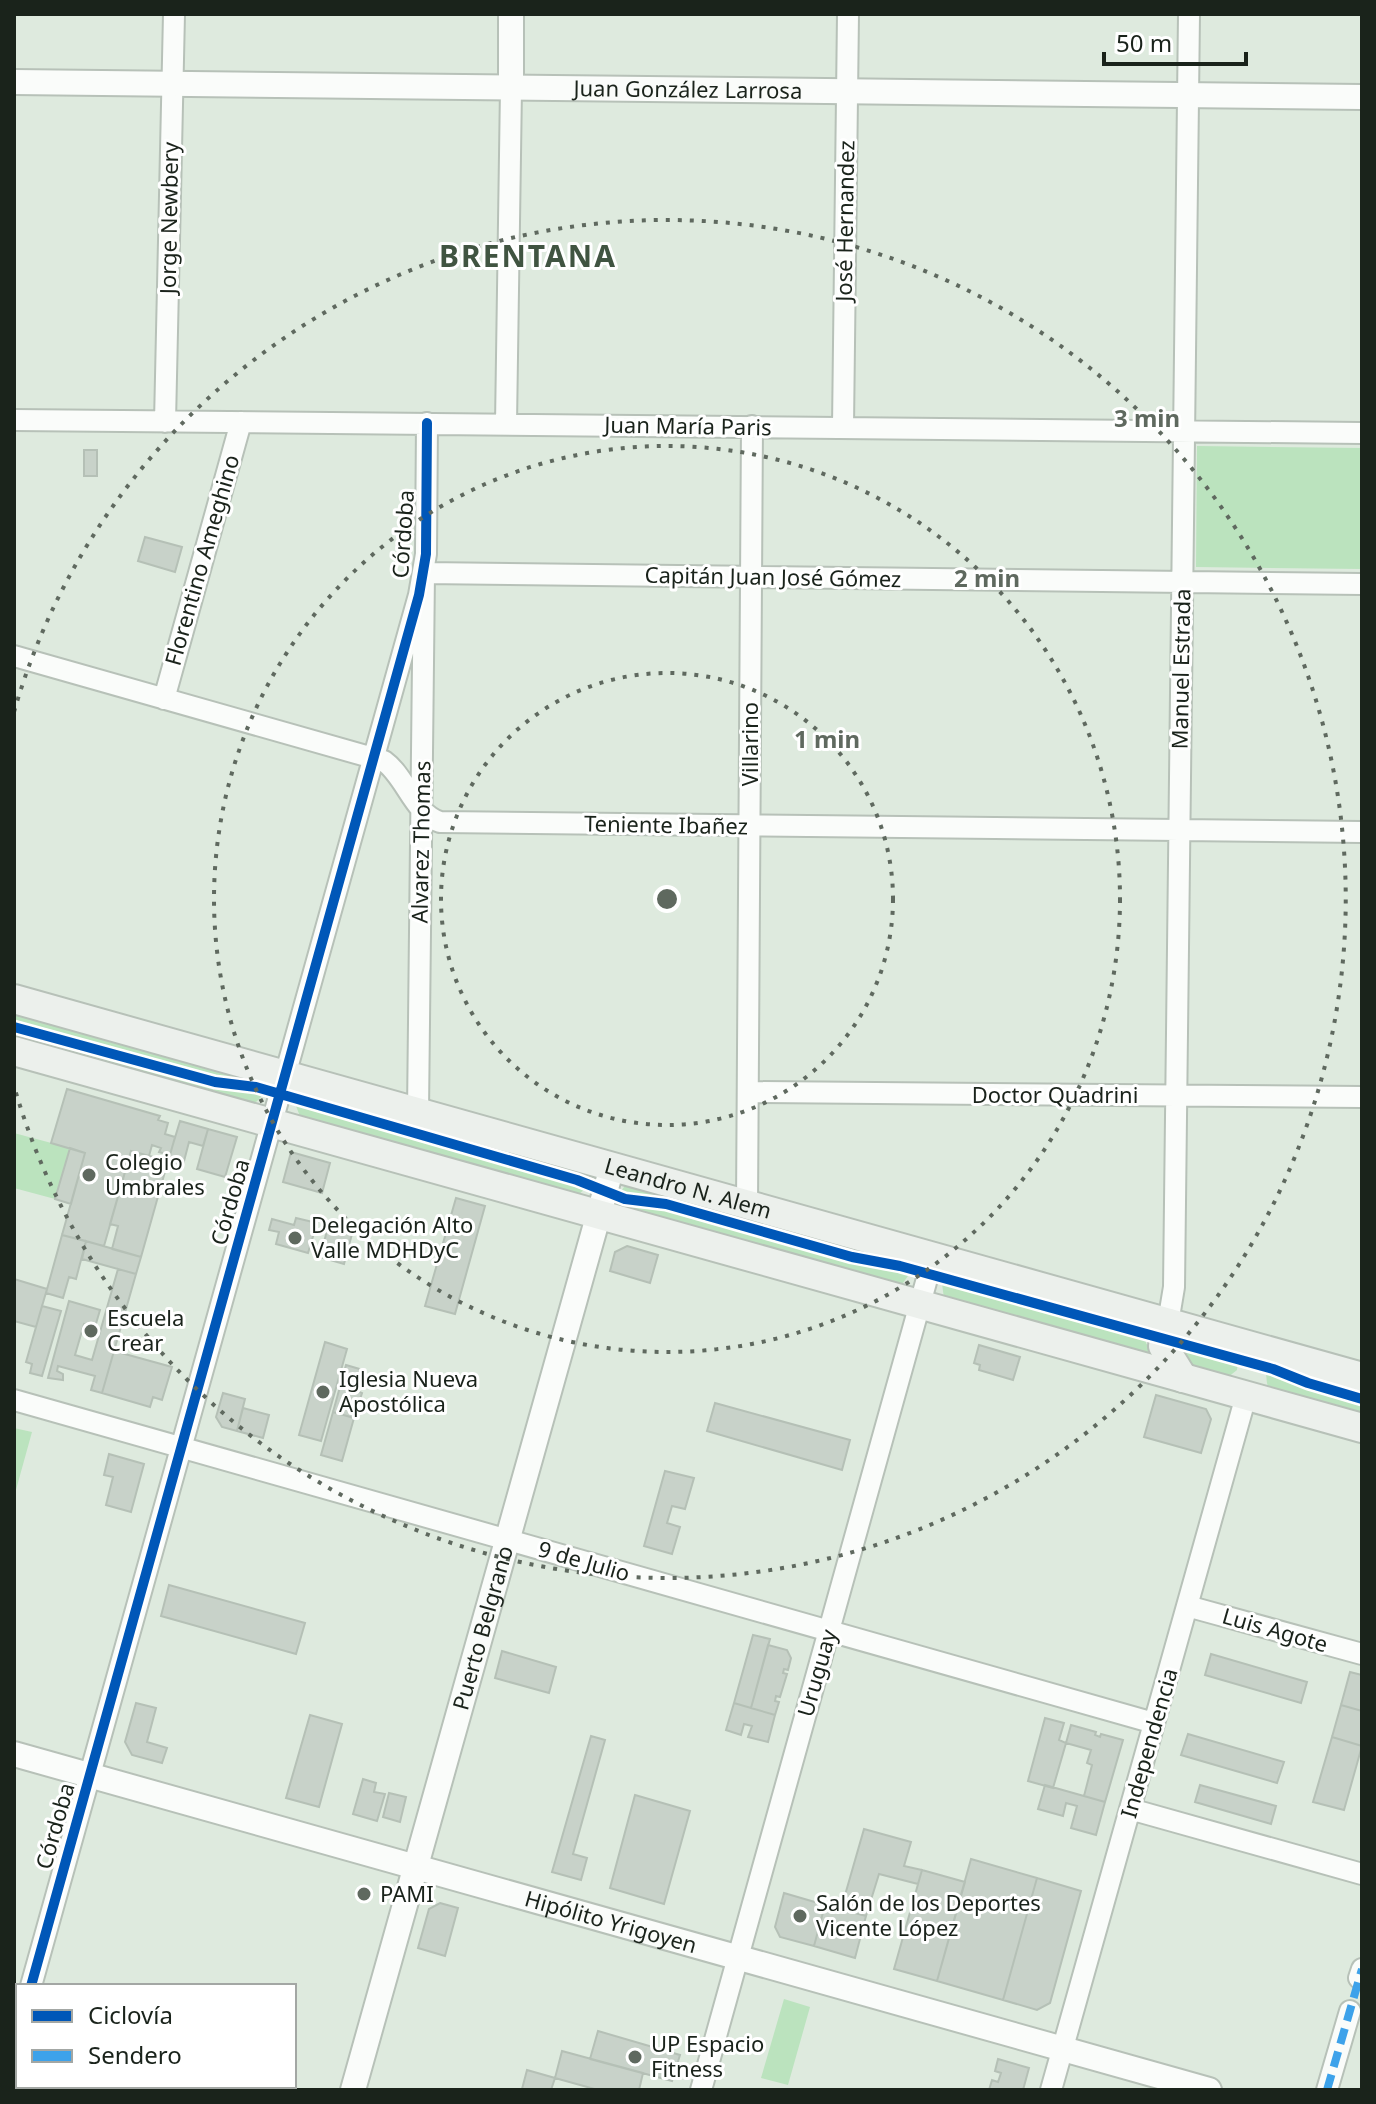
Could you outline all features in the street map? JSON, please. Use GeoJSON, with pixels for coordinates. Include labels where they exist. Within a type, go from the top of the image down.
{"type":"FeatureCollection","features":[{"type":"Feature","properties":{"kind":"main road","name":"Leandro N. Alem"},"geometry":{"type":"LineString","coordinates":[[14,999],[1362,1377]]}},
{"type":"Feature","properties":{"kind":"main road"},"geometry":{"type":"LineString","coordinates":[[14,1051],[1362,1428]]}},
{"type":"Feature","properties":{"kind":"main road"},"geometry":{"type":"LineString","coordinates":[[1168,1323],[1164,1349],[1183,1378]]}},
{"type":"Feature","properties":{"kind":"main road"},"geometry":{"type":"LineString","coordinates":[[1219,1388],[1238,1386],[1249,1371],[1248,1353],[1233,1341]]}},
{"type":"Feature","properties":{"kind":"street","name":"Jorge Newbery"},"geometry":{"type":"LineString","coordinates":[[165,422],[174,14]]}},
{"type":"Feature","properties":{"kind":"street"},"geometry":{"type":"LineString","coordinates":[[506,424],[511,14]]}},
{"type":"Feature","properties":{"kind":"street","name":"José Hernandez"},"geometry":{"type":"LineString","coordinates":[[843,427],[848,14]]}},
{"type":"Feature","properties":{"kind":"street","name":"Manuel Estrada"},"geometry":{"type":"LineString","coordinates":[[1168,1323],[1174,1287],[1189,14]]}},
{"type":"Feature","properties":{"kind":"street","name":"Juan González Larrosa"},"geometry":{"type":"LineString","coordinates":[[14,82],[1362,97]]}},
{"type":"Feature","properties":{"kind":"street","name":"Juan María Paris"},"geometry":{"type":"LineString","coordinates":[[14,420],[1362,433]]}},
{"type":"Feature","properties":{"kind":"street","name":"Florentino Ameghino"},"geometry":{"type":"LineString","coordinates":[[164,699],[241,422]]}},
{"type":"Feature","properties":{"kind":"street","name":"Córdoba"},"geometry":{"type":"LineString","coordinates":[[32,1984],[424,573],[427,423]]}},
{"type":"Feature","properties":{"kind":"street","name":"Villarino"},"geometry":{"type":"LineString","coordinates":[[747,1205],[752,426]]}},
{"type":"Feature","properties":{"kind":"street","name":"Capitán Juan José Gómez"},"geometry":{"type":"LineString","coordinates":[[424,573],[1362,584]]}},
{"type":"Feature","properties":{"kind":"street","name":"Alvarez Thomas"},"geometry":{"type":"LineString","coordinates":[[418,1112],[424,573]]}},
{"type":"Feature","properties":{"kind":"street"},"geometry":{"type":"LineString","coordinates":[[14,656],[374,758],[392,767],[421,807]]}},
{"type":"Feature","properties":{"kind":"street","name":"Teniente Ibañez"},"geometry":{"type":"LineString","coordinates":[[421,807],[429,817],[447,822],[1362,832]]}},
{"type":"Feature","properties":{"kind":"street","name":"Doctor Quadrini"},"geometry":{"type":"LineString","coordinates":[[748,1092],[1362,1097]]}},
{"type":"Feature","properties":{"kind":"street","name":"Puerto Belgrano"},"geometry":{"type":"LineString","coordinates":[[353,2090],[612,1167]]}},
{"type":"Feature","properties":{"kind":"street","name":"Uruguay"},"geometry":{"type":"LineString","coordinates":[[701,2090],[933,1257]]}},
{"type":"Feature","properties":{"kind":"street","name":"Independencia"},"geometry":{"type":"LineString","coordinates":[[1051,2090],[1246,1396]]}},
{"type":"Feature","properties":{"kind":"street","name":"9 de Julio"},"geometry":{"type":"LineString","coordinates":[[14,1400],[1154,1723]]}},
{"type":"Feature","properties":{"kind":"street","name":"Luis Agote"},"geometry":{"type":"LineString","coordinates":[[1187,1606],[1362,1654]]}},
{"type":"Feature","properties":{"kind":"street","name":"Hipólito Yrigoyen"},"geometry":{"type":"LineString","coordinates":[[14,1754],[1209,2090]]}},
{"type":"Feature","properties":{"kind":"street"},"geometry":{"type":"LineString","coordinates":[[1130,1809],[1362,1874]]}},
{"type":"Feature","properties":{"kind":"street"},"geometry":{"type":"LineString","coordinates":[[1327,2090],[1350,2011]]}},
{"type":"Feature","properties":{"kind":"green space"},"geometry":{"type":"Polygon","coordinates":[[[1197,446],[1362,448],[1362,569],[1196,567],[1197,446]]]}},
{"type":"Feature","properties":{"kind":"green space"},"geometry":{"type":"Polygon","coordinates":[[[14,1009],[259,1080],[261,1097],[254,1104],[14,1040],[14,1009]]]}},
{"type":"Feature","properties":{"kind":"green space"},"geometry":{"type":"Polygon","coordinates":[[[303,1094],[586,1171],[589,1185],[577,1196],[301,1119],[296,1106],[303,1094]]]}},
{"type":"Feature","properties":{"kind":"green space"},"geometry":{"type":"Polygon","coordinates":[[[14,1133],[70,1148],[55,1199],[14,1188],[14,1133]]]}},
{"type":"Feature","properties":{"kind":"green space"},"geometry":{"type":"Polygon","coordinates":[[[626,1184],[907,1264],[908,1276],[896,1286],[622,1209],[618,1196],[626,1184]]]}},
{"type":"Feature","properties":{"kind":"green space"},"geometry":{"type":"Polygon","coordinates":[[[949,1274],[1144,1329],[1146,1343],[1155,1357],[944,1298],[942,1284],[949,1274]]]}},
{"type":"Feature","properties":{"kind":"green space"},"geometry":{"type":"Polygon","coordinates":[[[1189,1340],[1236,1355],[1237,1370],[1227,1378],[1187,1368],[1179,1349],[1189,1340]]]}},
{"type":"Feature","properties":{"kind":"green space"},"geometry":{"type":"Polygon","coordinates":[[[1262,1362],[1362,1385],[1362,1417],[1270,1390],[1262,1362]]]}},
{"type":"Feature","properties":{"kind":"green space"},"geometry":{"type":"Polygon","coordinates":[[[14,1428],[32,1432],[14,1497],[14,1428]]]}},
{"type":"Feature","properties":{"kind":"green space"},"geometry":{"type":"Polygon","coordinates":[[[784,1999],[810,2007],[788,2085],[761,2078],[784,1999]]]}},
{"type":"Feature","properties":{"kind":"building"},"geometry":{"type":"Polygon","coordinates":[[[84,450],[97,450],[97,476],[84,476],[84,450]]]}},
{"type":"Feature","properties":{"kind":"building"},"geometry":{"type":"Polygon","coordinates":[[[145,537],[182,547],[175,572],[138,561],[145,537]]]}},
{"type":"Feature","properties":{"kind":"building"},"geometry":{"type":"Polygon","coordinates":[[[67,1089],[160,1116],[158,1120],[168,1123],[165,1134],[175,1137],[170,1155],[159,1152],[161,1148],[152,1145],[149,1156],[131,1151],[104,1246],[62,1235],[85,1153],[51,1143],[67,1089]]]}},
{"type":"Feature","properties":{"kind":"building"},"geometry":{"type":"Polygon","coordinates":[[[180,1121],[208,1129],[203,1146],[189,1142],[183,1165],[168,1161],[180,1121]]]}},
{"type":"Feature","properties":{"kind":"building"},"geometry":{"type":"Polygon","coordinates":[[[208,1129],[237,1137],[225,1177],[197,1169],[208,1129]]]}},
{"type":"Feature","properties":{"kind":"building"},"geometry":{"type":"Polygon","coordinates":[[[70,1148],[85,1153],[71,1204],[55,1199],[70,1148]]]}},
{"type":"Feature","properties":{"kind":"building"},"geometry":{"type":"Polygon","coordinates":[[[131,1151],[168,1161],[141,1257],[112,1249],[118,1226],[110,1224],[131,1151]]]}},
{"type":"Feature","properties":{"kind":"building"},"geometry":{"type":"Polygon","coordinates":[[[291,1152],[330,1163],[322,1193],[283,1182],[291,1152]]]}},
{"type":"Feature","properties":{"kind":"building"},"geometry":{"type":"Polygon","coordinates":[[[456,1198],[485,1206],[455,1314],[425,1306],[456,1198]]]}},
{"type":"Feature","properties":{"kind":"building","name":"Delegación Alto Valle MDHDyC"},"geometry":{"type":"Polygon","coordinates":[[[296,1218],[317,1223],[308,1253],[276,1244],[279,1232],[269,1230],[272,1219],[294,1225],[296,1218]]]}},
{"type":"Feature","properties":{"kind":"building"},"geometry":{"type":"Polygon","coordinates":[[[328,1227],[352,1234],[344,1264],[320,1257],[328,1227]]]}},
{"type":"Feature","properties":{"kind":"building"},"geometry":{"type":"Polygon","coordinates":[[[62,1235],[86,1241],[76,1279],[69,1277],[63,1298],[46,1293],[62,1235]]]}},
{"type":"Feature","properties":{"kind":"building"},"geometry":{"type":"Polygon","coordinates":[[[86,1241],[141,1257],[136,1274],[82,1259],[86,1241]]]}},
{"type":"Feature","properties":{"kind":"building"},"geometry":{"type":"Polygon","coordinates":[[[627,1246],[658,1255],[650,1283],[610,1271],[615,1252],[627,1246]]]}},
{"type":"Feature","properties":{"kind":"building"},"geometry":{"type":"Polygon","coordinates":[[[118,1269],[136,1274],[102,1393],[91,1390],[95,1376],[58,1366],[57,1371],[63,1374],[63,1380],[48,1378],[69,1301],[100,1310],[95,1327],[84,1324],[75,1355],[92,1360],[118,1269]]]}},
{"type":"Feature","properties":{"kind":"building"},"geometry":{"type":"Polygon","coordinates":[[[14,1279],[47,1289],[36,1327],[14,1321],[14,1279]]]}},
{"type":"Feature","properties":{"kind":"building"},"geometry":{"type":"Polygon","coordinates":[[[42,1306],[61,1311],[42,1376],[30,1373],[32,1364],[26,1362],[42,1306]]]}},
{"type":"Feature","properties":{"kind":"building","name":"Iglesia Nueva Apostólica"},"geometry":{"type":"Polygon","coordinates":[[[325,1342],[347,1349],[321,1441],[299,1435],[325,1342]]]}},
{"type":"Feature","properties":{"kind":"building"},"geometry":{"type":"Polygon","coordinates":[[[979,1345],[1020,1357],[1013,1380],[979,1370],[980,1365],[974,1363],[979,1345]]]}},
{"type":"Feature","properties":{"kind":"building"},"geometry":{"type":"Polygon","coordinates":[[[114,1351],[172,1367],[162,1400],[153,1397],[150,1407],[102,1393],[114,1351]]]}},
{"type":"Feature","properties":{"kind":"building"},"geometry":{"type":"Polygon","coordinates":[[[346,1365],[363,1370],[357,1391],[362,1393],[354,1418],[333,1412],[346,1365]]]}},
{"type":"Feature","properties":{"kind":"building"},"geometry":{"type":"Polygon","coordinates":[[[223,1393],[245,1399],[237,1431],[222,1427],[216,1417],[223,1393]]]}},
{"type":"Feature","properties":{"kind":"building"},"geometry":{"type":"Polygon","coordinates":[[[1156,1395],[1206,1409],[1211,1419],[1201,1453],[1144,1437],[1156,1395]]]}},
{"type":"Feature","properties":{"kind":"building"},"geometry":{"type":"Polygon","coordinates":[[[715,1403],[850,1440],[842,1470],[707,1431],[715,1403]]]}},
{"type":"Feature","properties":{"kind":"building"},"geometry":{"type":"Polygon","coordinates":[[[243,1408],[269,1415],[263,1438],[237,1431],[243,1408]]]}},
{"type":"Feature","properties":{"kind":"building"},"geometry":{"type":"Polygon","coordinates":[[[333,1412],[354,1418],[342,1461],[321,1455],[333,1412]]]}},
{"type":"Feature","properties":{"kind":"building"},"geometry":{"type":"Polygon","coordinates":[[[109,1454],[144,1464],[131,1512],[106,1505],[113,1477],[104,1475],[109,1454]]]}},
{"type":"Feature","properties":{"kind":"building"},"geometry":{"type":"Polygon","coordinates":[[[665,1471],[694,1478],[685,1509],[672,1506],[667,1523],[680,1527],[672,1554],[644,1546],[665,1471]]]}},
{"type":"Feature","properties":{"kind":"building"},"geometry":{"type":"Polygon","coordinates":[[[169,1585],[305,1623],[296,1654],[161,1616],[169,1585]]]}},
{"type":"Feature","properties":{"kind":"building"},"geometry":{"type":"Polygon","coordinates":[[[753,1635],[770,1639],[751,1708],[734,1703],[753,1635]]]}},
{"type":"Feature","properties":{"kind":"building"},"geometry":{"type":"Polygon","coordinates":[[[768,1645],[787,1650],[791,1658],[788,1670],[784,1669],[783,1673],[787,1674],[780,1697],[776,1696],[775,1701],[779,1702],[775,1715],[751,1708],[768,1645]]]}},
{"type":"Feature","properties":{"kind":"building"},"geometry":{"type":"Polygon","coordinates":[[[502,1651],[556,1667],[549,1693],[495,1678],[502,1651]]]}},
{"type":"Feature","properties":{"kind":"building"},"geometry":{"type":"Polygon","coordinates":[[[1211,1654],[1307,1682],[1301,1703],[1205,1675],[1211,1654]]]}},
{"type":"Feature","properties":{"kind":"building"},"geometry":{"type":"Polygon","coordinates":[[[1350,1672],[1362,1675],[1362,1711],[1341,1705],[1350,1672]]]}},
{"type":"Feature","properties":{"kind":"building"},"geometry":{"type":"Polygon","coordinates":[[[136,1703],[156,1708],[147,1742],[167,1748],[162,1763],[132,1755],[125,1742],[136,1703]]]}},
{"type":"Feature","properties":{"kind":"building"},"geometry":{"type":"Polygon","coordinates":[[[734,1703],[775,1715],[768,1742],[748,1737],[752,1726],[744,1724],[741,1735],[726,1730],[734,1703]]]}},
{"type":"Feature","properties":{"kind":"building"},"geometry":{"type":"Polygon","coordinates":[[[1341,1705],[1362,1711],[1362,1746],[1332,1737],[1341,1705]]]}},
{"type":"Feature","properties":{"kind":"building"},"geometry":{"type":"Polygon","coordinates":[[[310,1715],[342,1724],[319,1807],[286,1798],[310,1715]]]}},
{"type":"Feature","properties":{"kind":"building"},"geometry":{"type":"Polygon","coordinates":[[[1045,1718],[1064,1723],[1059,1740],[1066,1743],[1053,1788],[1028,1781],[1045,1718]]]}},
{"type":"Feature","properties":{"kind":"building"},"geometry":{"type":"Polygon","coordinates":[[[1071,1725],[1096,1732],[1095,1735],[1100,1737],[1101,1734],[1123,1740],[1105,1802],[1084,1796],[1092,1765],[1087,1763],[1091,1750],[1066,1743],[1071,1725]]]}},
{"type":"Feature","properties":{"kind":"building"},"geometry":{"type":"Polygon","coordinates":[[[1188,1734],[1284,1762],[1277,1783],[1181,1755],[1188,1734]]]}},
{"type":"Feature","properties":{"kind":"building"},"geometry":{"type":"Polygon","coordinates":[[[591,1736],[605,1740],[573,1854],[587,1858],[581,1880],[552,1872],[591,1736]]]}},
{"type":"Feature","properties":{"kind":"building"},"geometry":{"type":"Polygon","coordinates":[[[1332,1737],[1362,1746],[1344,1810],[1313,1802],[1332,1737]]]}},
{"type":"Feature","properties":{"kind":"building"},"geometry":{"type":"Polygon","coordinates":[[[363,1779],[376,1783],[374,1792],[385,1794],[377,1821],[353,1814],[363,1779]]]}},
{"type":"Feature","properties":{"kind":"building"},"geometry":{"type":"Polygon","coordinates":[[[1045,1785],[1105,1802],[1096,1835],[1071,1828],[1077,1806],[1066,1803],[1063,1816],[1038,1809],[1045,1785]]]}},
{"type":"Feature","properties":{"kind":"building"},"geometry":{"type":"Polygon","coordinates":[[[1200,1785],[1276,1806],[1271,1824],[1195,1802],[1200,1785]]]}},
{"type":"Feature","properties":{"kind":"building"},"geometry":{"type":"Polygon","coordinates":[[[389,1793],[406,1797],[400,1822],[383,1817],[389,1793]]]}},
{"type":"Feature","properties":{"kind":"building"},"geometry":{"type":"Polygon","coordinates":[[[635,1795],[690,1811],[664,1904],[610,1888],[635,1795]]]}},
{"type":"Feature","properties":{"kind":"building"},"geometry":{"type":"Polygon","coordinates":[[[864,1829],[911,1842],[904,1866],[922,1870],[918,1884],[879,1874],[866,1916],[841,1909],[864,1829]]]}},
{"type":"Feature","properties":{"kind":"building"},"geometry":{"type":"Polygon","coordinates":[[[971,1859],[1037,1878],[1003,2000],[937,1981],[971,1859]]]}},
{"type":"Feature","properties":{"kind":"building"},"geometry":{"type":"Polygon","coordinates":[[[922,1870],[965,1882],[937,1981],[894,1969],[922,1870]]]}},
{"type":"Feature","properties":{"kind":"building"},"geometry":{"type":"Polygon","coordinates":[[[1037,1878],[1081,1891],[1050,2003],[1037,2010],[1003,2000],[1037,1878]]]}},
{"type":"Feature","properties":{"kind":"building","name":"Salón de los Deportes Vicente López"},"geometry":{"type":"Polygon","coordinates":[[[784,1893],[825,1905],[814,1946],[780,1937],[775,1927],[784,1893]]]}},
{"type":"Feature","properties":{"kind":"building"},"geometry":{"type":"Polygon","coordinates":[[[440,1903],[458,1908],[445,1956],[418,1948],[429,1909],[440,1903]]]}},
{"type":"Feature","properties":{"kind":"building"},"geometry":{"type":"Polygon","coordinates":[[[825,1905],[866,1916],[855,1958],[814,1946],[825,1905]]]}},
{"type":"Feature","properties":{"kind":"building","name":"UP Espacio Fitness"},"geometry":{"type":"Polygon","coordinates":[[[598,2031],[680,2055],[672,2081],[590,2059],[598,2031]]]}},
{"type":"Feature","properties":{"kind":"building"},"geometry":{"type":"Polygon","coordinates":[[[562,2051],[643,2073],[639,2090],[598,2090],[555,2078],[562,2051]]]}},
{"type":"Feature","properties":{"kind":"building"},"geometry":{"type":"Polygon","coordinates":[[[998,2059],[1029,2068],[1023,2090],[989,2090],[992,2080],[998,2082],[1001,2073],[995,2071],[998,2059]]]}},
{"type":"Feature","properties":{"kind":"building"},"geometry":{"type":"Polygon","coordinates":[[[527,2070],[555,2078],[551,2090],[522,2089],[527,2070]]]}},
{"type":"Feature","properties":{"kind":"marked path"},"geometry":{"type":"LineString","coordinates":[[1327,2090],[1362,1969]]}},
{"type":"Feature","properties":{"kind":"cycle path"},"geometry":{"type":"LineString","coordinates":[[32,1984],[419,595],[426,554],[427,423]]}},
{"type":"Feature","properties":{"kind":"cycle path"},"geometry":{"type":"LineString","coordinates":[[14,1027],[215,1082],[256,1087],[577,1180],[625,1199],[666,1204],[852,1257],[900,1266],[1273,1369],[1362,1399]]}},
{"type":"Feature","properties":{"kind":"place","name":"Colegio Umbrales"},"geometry":{"type":"Point","coordinates":[89,1175]}},
{"type":"Feature","properties":{"kind":"place","name":"Delegación Alto Valle MDHDyC"},"geometry":{"type":"Point","coordinates":[295,1238]}},
{"type":"Feature","properties":{"kind":"place","name":"Escuela Crear"},"geometry":{"type":"Point","coordinates":[91,1331]}},
{"type":"Feature","properties":{"kind":"place","name":"Iglesia Nueva Apostólica"},"geometry":{"type":"Point","coordinates":[323,1392]}},
{"type":"Feature","properties":{"kind":"place","name":"PAMI"},"geometry":{"type":"Point","coordinates":[364,1894]}},
{"type":"Feature","properties":{"kind":"place","name":"Salón de los Deportes Vicente López"},"geometry":{"type":"Point","coordinates":[800,1916]}},
{"type":"Feature","properties":{"kind":"place","name":"UP Espacio Fitness"},"geometry":{"type":"Point","coordinates":[635,2057]}},
{"type":"Feature","properties":{"kind":"district","name":"BRENTANA"},"geometry":{"type":"Point","coordinates":[528,257]}}]}
